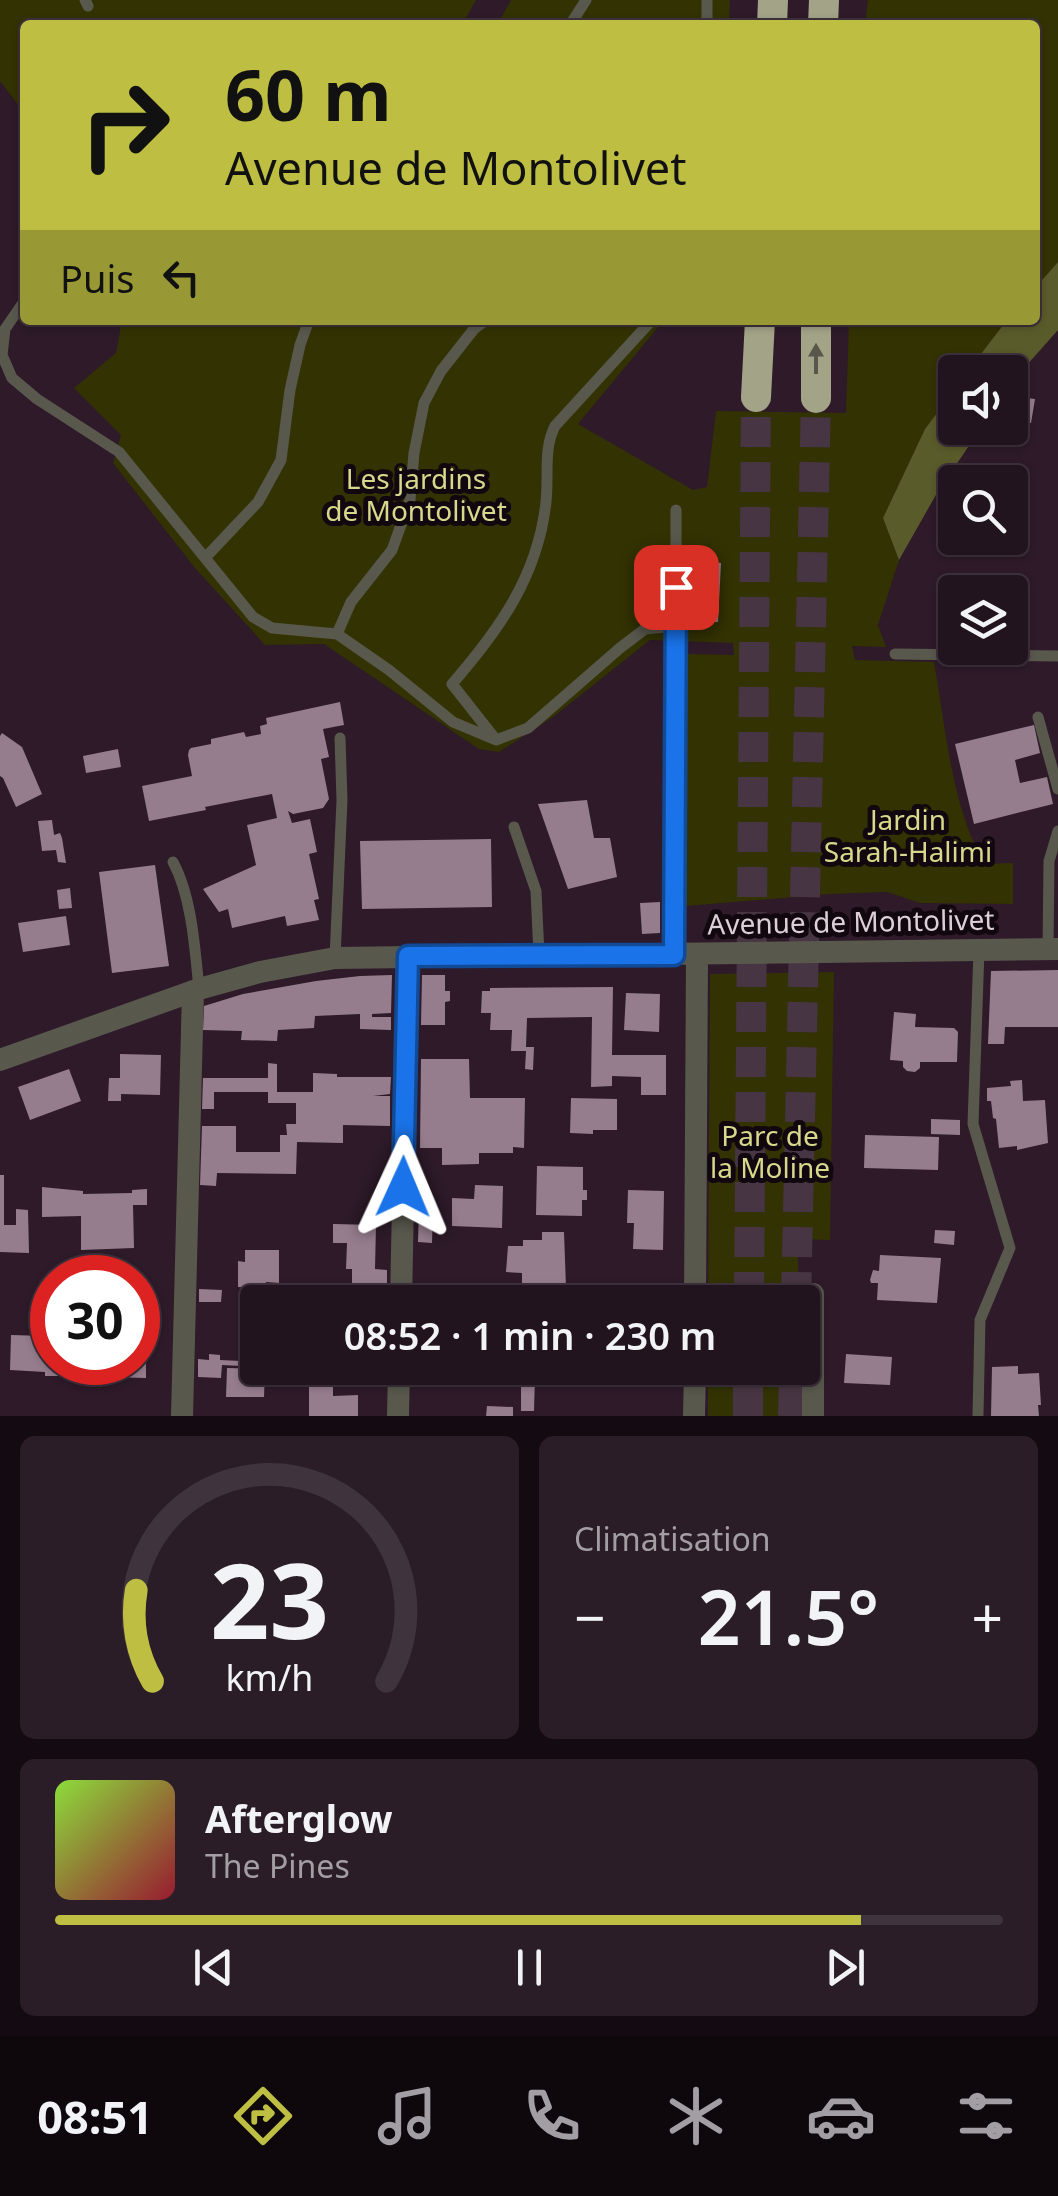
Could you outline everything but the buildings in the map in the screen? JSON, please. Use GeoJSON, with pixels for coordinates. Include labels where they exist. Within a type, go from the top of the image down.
{"type":"FeatureCollection","features":[{"type":"Feature","properties":{"kind":"highway"},"geometry":{"type":"LineString","coordinates":[[756,397],[760,325]]}},
{"type":"Feature","properties":{"kind":"highway"},"geometry":{"type":"LineString","coordinates":[[816,325],[816,398]]}},
{"type":"Feature","properties":{"kind":"street","name":"Avenue de Montolivet"},"geometry":{"type":"LineString","coordinates":[[0,1060],[196,990],[260,972],[335,958],[1053,949]]}},
{"type":"Feature","properties":{"kind":"street"},"geometry":{"type":"LineString","coordinates":[[685,955],[695,1285]]}},
{"type":"Feature","properties":{"kind":"street"},"geometry":{"type":"LineString","coordinates":[[401,1285],[408,956]]}},
{"type":"Feature","properties":{"kind":"street"},"geometry":{"type":"LineString","coordinates":[[182,1416],[196,990]]}},
{"type":"Feature","properties":{"kind":"street"},"geometry":{"type":"LineString","coordinates":[[398,1416],[399,1385]]}},
{"type":"Feature","properties":{"kind":"street"},"geometry":{"type":"LineString","coordinates":[[694,1416],[695,1385]]}},
{"type":"Feature","properties":{"kind":"street"},"geometry":{"type":"LineString","coordinates":[[814,1385],[814,1416]]}},
{"type":"Feature","properties":{"kind":"lane"},"geometry":{"type":"LineString","coordinates":[[20,308],[5,330],[2,355],[12,378],[37,399],[120,452],[252,617],[272,628],[337,634],[454,722],[496,740],[528,728],[645,629],[676,626]]}},
{"type":"Feature","properties":{"kind":"lane"},"geometry":{"type":"LineString","coordinates":[[205,558],[258,502],[281,460],[290,390],[307,325]]}},
{"type":"Feature","properties":{"kind":"lane"},"geometry":{"type":"LineString","coordinates":[[337,634],[351,602],[392,550],[410,500],[424,402],[441,371],[480,325]]}},
{"type":"Feature","properties":{"kind":"lane"},"geometry":{"type":"LineString","coordinates":[[496,740],[452,684],[505,618],[523,583],[546,504],[548,447],[556,426],[647,325]]}},
{"type":"Feature","properties":{"kind":"lane"},"geometry":{"type":"LineString","coordinates":[[676,510],[685,955]]}},
{"type":"Feature","properties":{"kind":"lane"},"geometry":{"type":"LineString","coordinates":[[895,654],[1058,656]]}},
{"type":"Feature","properties":{"kind":"lane"},"geometry":{"type":"LineString","coordinates":[[1038,717],[1058,789]]}},
{"type":"Feature","properties":{"kind":"lane"},"geometry":{"type":"LineString","coordinates":[[335,958],[342,800],[340,738]]}},
{"type":"Feature","properties":{"kind":"lane"},"geometry":{"type":"LineString","coordinates":[[514,827],[536,891],[539,955]]}},
{"type":"Feature","properties":{"kind":"lane"},"geometry":{"type":"LineString","coordinates":[[1053,949],[1049,861],[1058,832]]}},
{"type":"Feature","properties":{"kind":"lane"},"geometry":{"type":"LineString","coordinates":[[173,862],[181,876],[194,946],[196,990]]}},
{"type":"Feature","properties":{"kind":"lane"},"geometry":{"type":"LineString","coordinates":[[978,1416],[980,1320],[1010,1248],[973,1124],[979,950]]}},
{"type":"Feature","properties":{"kind":"green space"},"geometry":{"type":"Polygon","coordinates":[[[0,0],[476,0],[465,20],[20,20],[20,107],[0,81],[0,0]]]}},
{"type":"Feature","properties":{"kind":"green space"},"geometry":{"type":"Polygon","coordinates":[[[511,0],[730,0],[729,20],[500,20],[511,0]]]}},
{"type":"Feature","properties":{"kind":"green space"},"geometry":{"type":"Polygon","coordinates":[[[868,0],[1058,0],[1058,262],[1040,282],[1040,20],[866,20],[868,0]]]}},
{"type":"Feature","properties":{"kind":"green space","name":"Les jardins de Montolivet"},"geometry":{"type":"Polygon","coordinates":[[[121,325],[660,325],[578,424],[693,490],[707,487],[716,411],[846,413],[849,325],[1003,325],[980,355],[938,355],[938,412],[925,429],[883,518],[899,560],[878,625],[886,647],[852,646],[855,660],[934,662],[951,765],[964,816],[984,864],[1013,863],[1013,904],[920,903],[887,892],[686,906],[686,654],[734,655],[733,643],[650,640],[553,717],[499,752],[479,749],[324,644],[265,645],[195,568],[113,463],[121,435],[74,388],[116,353],[121,325]]]}},
{"type":"Feature","properties":{"kind":"green space","name":"Parc de la Moline"},"geometry":{"type":"Polygon","coordinates":[[[834,972],[830,1240],[798,1239],[798,1285],[708,1285],[710,974],[834,972]]]}},
{"type":"Feature","properties":{"kind":"green space"},"geometry":{"type":"Polygon","coordinates":[[[708,1385],[799,1385],[799,1416],[708,1416],[708,1385]]]}},
{"type":"Feature","properties":{"kind":"shaded area"},"geometry":{"type":"Polygon","coordinates":[[[1058,262],[1058,330],[1028,364],[1028,355],[980,355],[1003,325],[1040,325],[1040,282],[1058,262]]]}},
{"type":"Feature","properties":{"kind":"shaded area"},"geometry":{"type":"Polygon","coordinates":[[[938,412],[938,445],[969,445],[956,465],[938,465],[938,492],[899,560],[883,518],[925,429],[938,412]]]}},
{"type":"Feature","properties":{"kind":"tunnel"},"geometry":{"type":"LineString","coordinates":[[749,1285],[756,397]]}},
{"type":"Feature","properties":{"kind":"tunnel"},"geometry":{"type":"LineString","coordinates":[[796,1285],[816,398]]}},
{"type":"Feature","properties":{"kind":"tunnel"},"geometry":{"type":"LineString","coordinates":[[748,1385],[748,1416]]}},
{"type":"Feature","properties":{"kind":"tunnel"},"geometry":{"type":"LineString","coordinates":[[793,1416],[794,1385]]}},
{"type":"Feature","properties":{"kind":"route"},"geometry":{"type":"LineString","coordinates":[[403,1187],[408,956],[674,955],[676,587]]}},
{"type":"Feature","properties":{"kind":"park label","name":"Jardin Sarah-Halimi"},"geometry":{"type":"Point","coordinates":[908,836]}}]}
